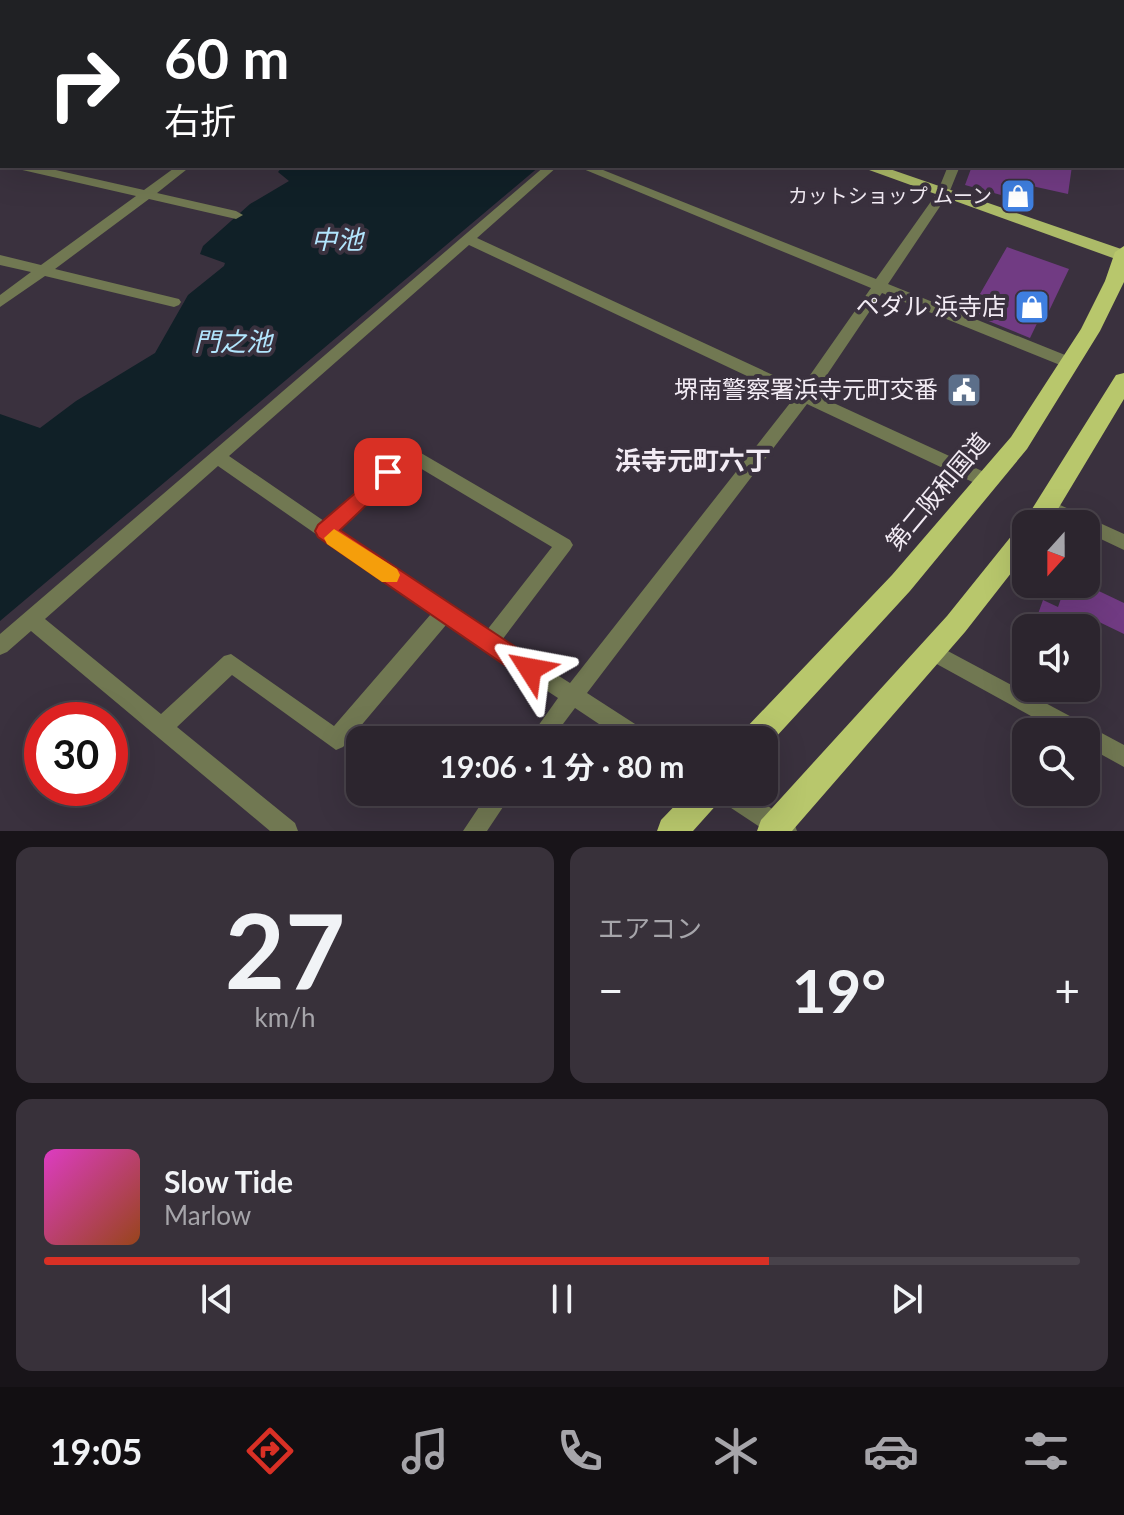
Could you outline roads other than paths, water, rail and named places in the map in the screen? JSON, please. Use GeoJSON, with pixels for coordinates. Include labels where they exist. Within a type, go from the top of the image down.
{"type":"FeatureCollection","features":[{"type":"Feature","properties":{"kind":"highway","name":"第二阪和国道"},"geometry":{"type":"LineString","coordinates":[[767,726],[901,583],[1019,443],[1090,331],[1124,255]]}},
{"type":"Feature","properties":{"kind":"highway"},"geometry":{"type":"LineString","coordinates":[[1046,510],[1123,383]]}},
{"type":"Feature","properties":{"kind":"highway"},"geometry":{"type":"LineString","coordinates":[[778,829],[1012,553]]}},
{"type":"Feature","properties":{"kind":"highway"},"geometry":{"type":"LineString","coordinates":[[672,831],[696,806]]}},
{"type":"Feature","properties":{"kind":"main road"},"geometry":{"type":"LineString","coordinates":[[872,168],[1124,255]]}},
{"type":"Feature","properties":{"kind":"street"},"geometry":{"type":"LineString","coordinates":[[31,168],[236,215]]}},
{"type":"Feature","properties":{"kind":"street"},"geometry":{"type":"LineString","coordinates":[[0,302],[182,168]]}},
{"type":"Feature","properties":{"kind":"street"},"geometry":{"type":"LineString","coordinates":[[0,646],[550,168]]}},
{"type":"Feature","properties":{"kind":"street"},"geometry":{"type":"LineString","coordinates":[[587,168],[1070,363]]}},
{"type":"Feature","properties":{"kind":"street"},"geometry":{"type":"LineString","coordinates":[[548,726],[804,396],[943,193],[953,168]]}},
{"type":"Feature","properties":{"kind":"street"},"geometry":{"type":"LineString","coordinates":[[467,239],[987,481]]}},
{"type":"Feature","properties":{"kind":"street"},"geometry":{"type":"LineString","coordinates":[[0,260],[174,302]]}},
{"type":"Feature","properties":{"kind":"street"},"geometry":{"type":"LineString","coordinates":[[325,531],[409,453],[564,545],[489,642]]}},
{"type":"Feature","properties":{"kind":"street"},"geometry":{"type":"LineString","coordinates":[[219,458],[444,613],[619,726]]}},
{"type":"Feature","properties":{"kind":"street"},"geometry":{"type":"LineString","coordinates":[[1100,531],[1124,542]]}},
{"type":"Feature","properties":{"kind":"street"},"geometry":{"type":"LineString","coordinates":[[162,727],[231,663],[336,740],[444,613]]}},
{"type":"Feature","properties":{"kind":"street"},"geometry":{"type":"LineString","coordinates":[[32,620],[287,831]]}},
{"type":"Feature","properties":{"kind":"street"},"geometry":{"type":"LineString","coordinates":[[931,651],[1054,718]]}},
{"type":"Feature","properties":{"kind":"street"},"geometry":{"type":"LineString","coordinates":[[1100,743],[1124,756]]}},
{"type":"Feature","properties":{"kind":"street"},"geometry":{"type":"LineString","coordinates":[[474,831],[492,806]]}},
{"type":"Feature","properties":{"kind":"street"},"geometry":{"type":"LineString","coordinates":[[746,806],[778,829]]}},
{"type":"Feature","properties":{"kind":"water","name":"門之池"},"geometry":{"type":"Polygon","coordinates":[[[281,168],[538,168],[0,621],[0,414],[40,428],[76,401],[155,353],[188,295],[224,266],[225,263],[200,254],[203,246],[250,204],[289,181],[278,172],[281,168]]]}},
{"type":"Feature","properties":{"kind":"place","name":"カットショップ ムーン"},"geometry":{"type":"Point","coordinates":[1018,196]}},
{"type":"Feature","properties":{"kind":"place","name":"ペダル 浜寺店"},"geometry":{"type":"Point","coordinates":[1032,307]}},
{"type":"Feature","properties":{"kind":"place","name":"堺南警察署浜寺元町交番"},"geometry":{"type":"Point","coordinates":[964,390]}},
{"type":"Feature","properties":{"kind":"district","name":"浜寺元町六丁"},"geometry":{"type":"Point","coordinates":[693,461]}},
{"type":"Feature","properties":{"kind":"water label","name":"中池"},"geometry":{"type":"Point","coordinates":[337,240]}}]}
